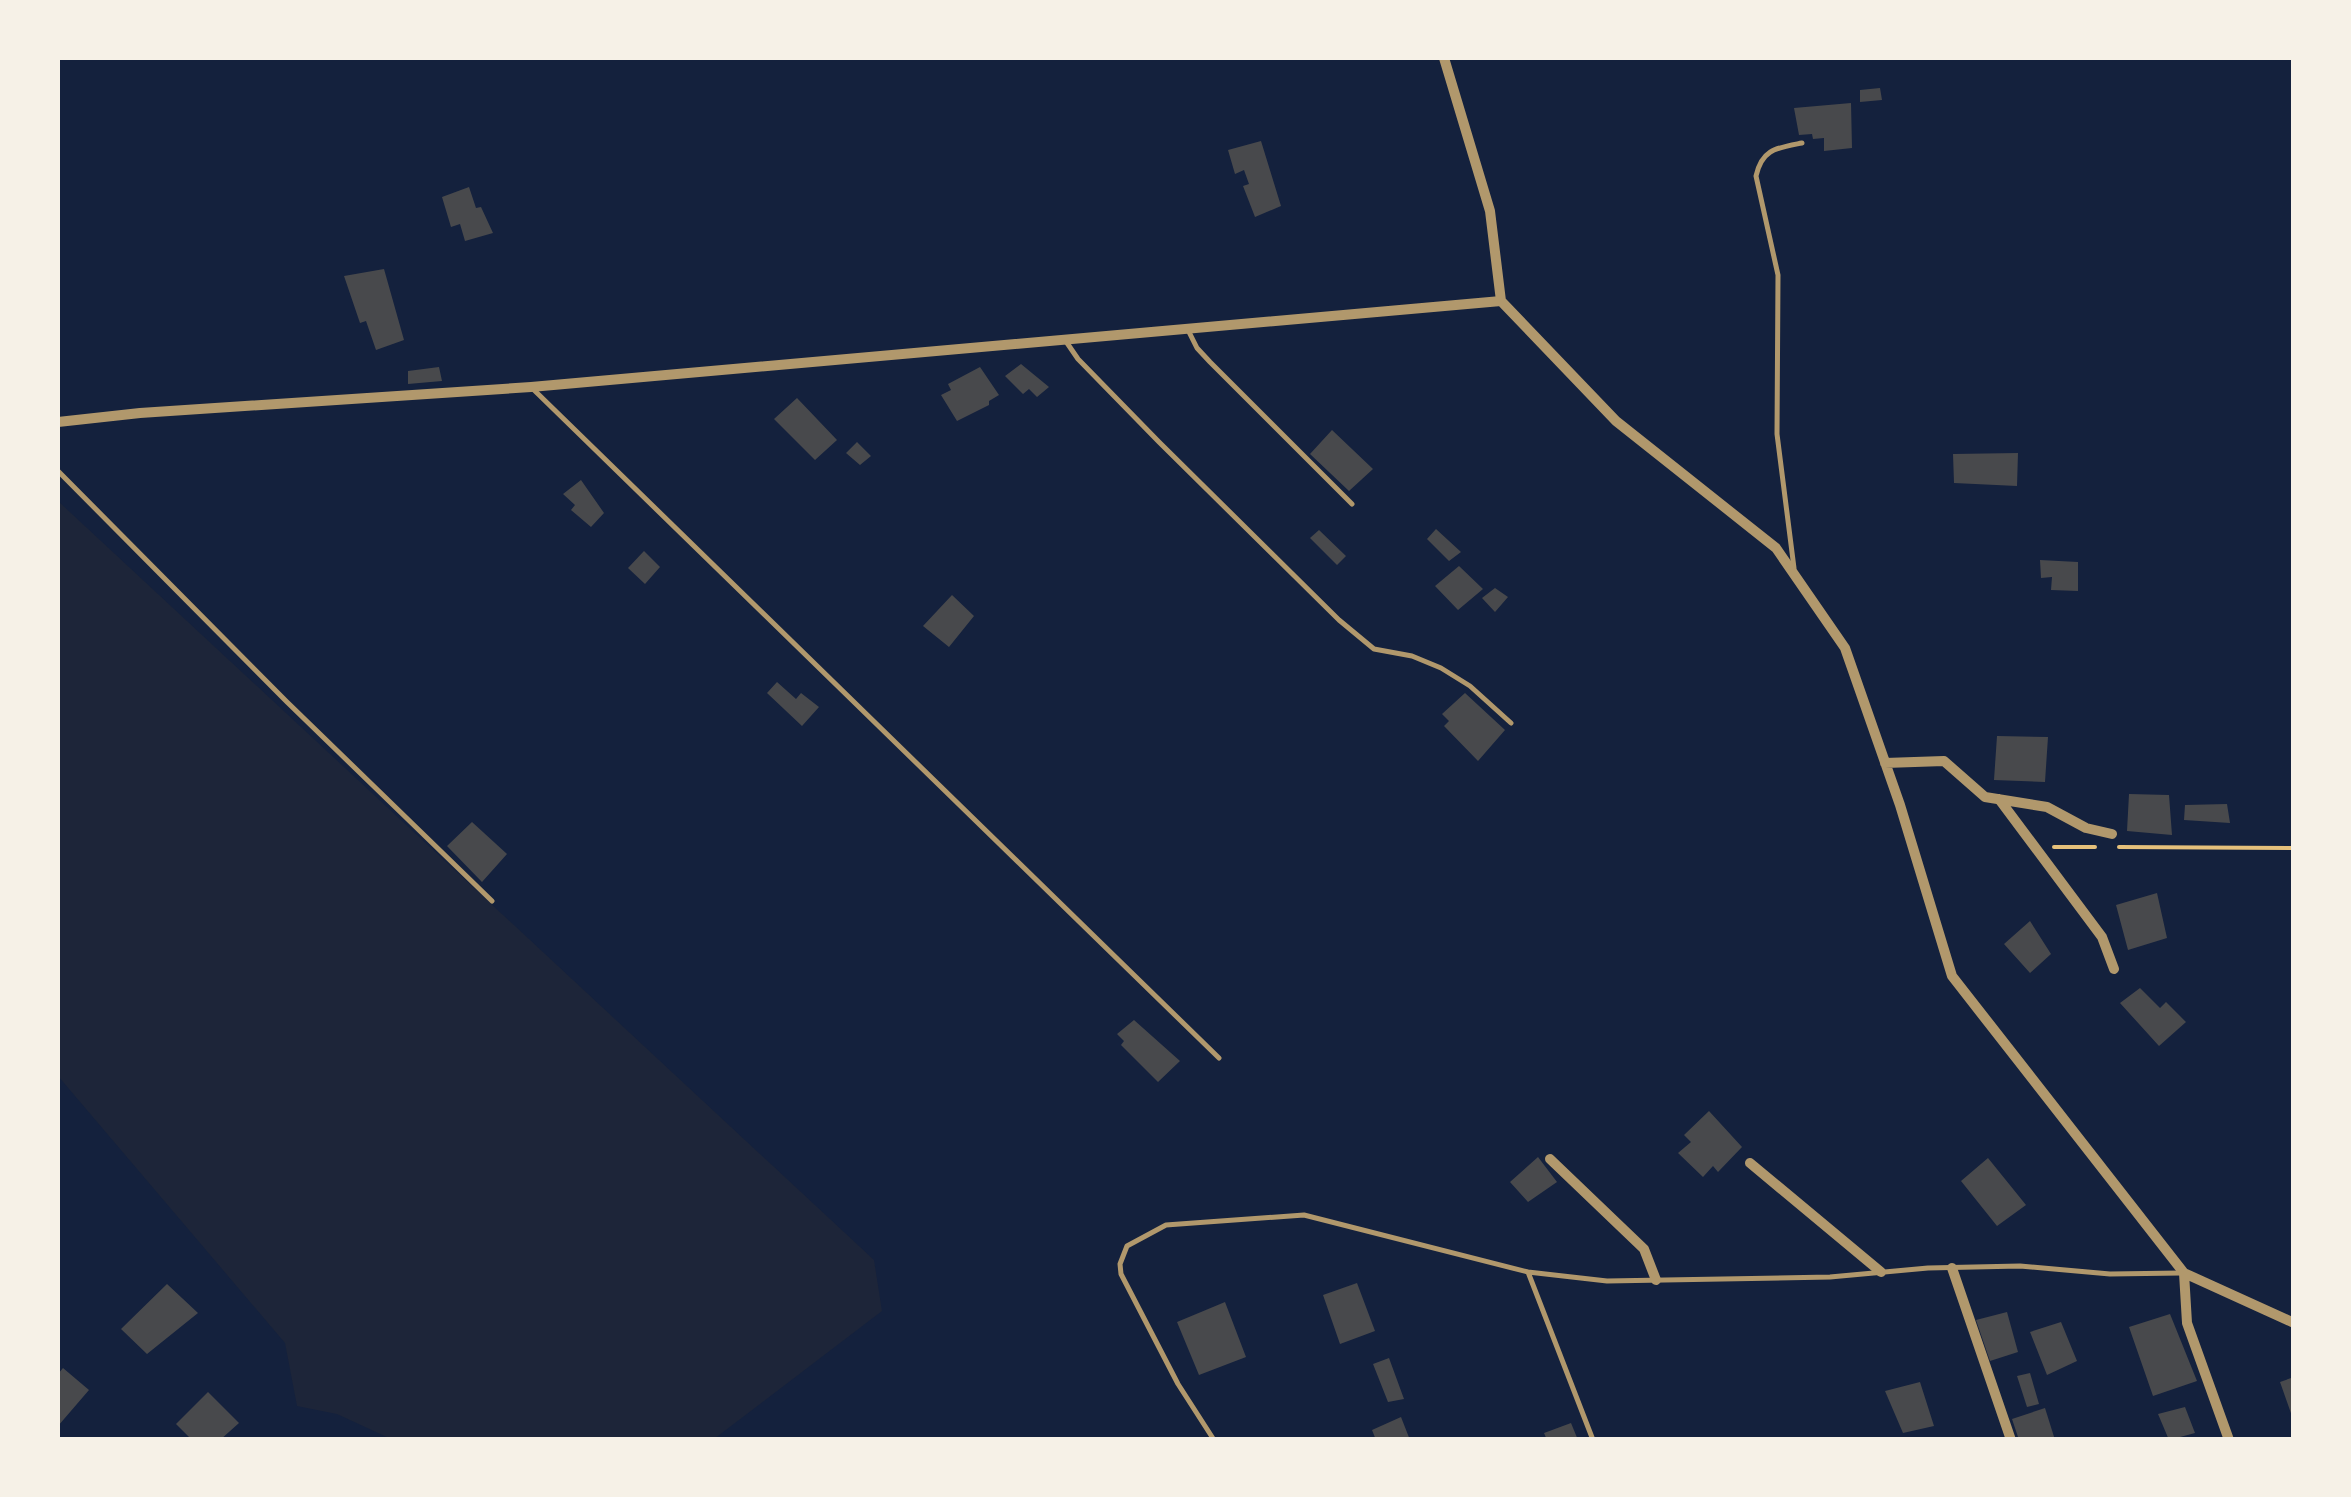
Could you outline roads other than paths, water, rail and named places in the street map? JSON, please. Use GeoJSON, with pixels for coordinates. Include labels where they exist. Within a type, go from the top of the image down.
{"type":"FeatureCollection","features":[{"type":"Feature","properties":{"kind":"street"},"geometry":{"type":"LineString","coordinates":[[1444,58],[1490,212],[1501,301],[1616,420],[1776,548],[1845,648],[1952,976],[2184,1274],[2294,1324]]}},
{"type":"Feature","properties":{"kind":"street"},"geometry":{"type":"LineString","coordinates":[[58,422],[530,387],[1501,301]]}},
{"type":"Feature","properties":{"kind":"street"},"geometry":{"type":"LineString","coordinates":[[1885,763],[1944,760],[1984,797],[2047,806],[2086,828],[2112,834]]}},
{"type":"Feature","properties":{"kind":"street"},"geometry":{"type":"LineString","coordinates":[[1999,799],[2102,937],[2114,969]]}},
{"type":"Feature","properties":{"kind":"street"},"geometry":{"type":"LineString","coordinates":[[1550,1159],[1644,1248],[1656,1280]]}},
{"type":"Feature","properties":{"kind":"street"},"geometry":{"type":"LineString","coordinates":[[1750,1163],[1881,1272]]}},
{"type":"Feature","properties":{"kind":"street"},"geometry":{"type":"LineString","coordinates":[[1952,1268],[2011,1440]]}},
{"type":"Feature","properties":{"kind":"street"},"geometry":{"type":"LineString","coordinates":[[2184,1274],[2188,1323],[2229,1440]]}},
{"type":"Feature","properties":{"kind":"lane"},"geometry":{"type":"LineString","coordinates":[[1795,576],[1776,434],[1778,275],[1756,176],[1759,160],[1768,150],[1802,144]]}},
{"type":"Feature","properties":{"kind":"lane"},"geometry":{"type":"LineString","coordinates":[[1186,327],[1196,348],[1352,504]]}},
{"type":"Feature","properties":{"kind":"lane"},"geometry":{"type":"LineString","coordinates":[[1063,338],[1118,400],[1339,620],[1374,648],[1412,656],[1441,668],[1470,686],[1511,722]]}},
{"type":"Feature","properties":{"kind":"lane"},"geometry":{"type":"LineString","coordinates":[[530,387],[1219,1058]]}},
{"type":"Feature","properties":{"kind":"lane"},"geometry":{"type":"LineString","coordinates":[[58,471],[492,901]]}},
{"type":"Feature","properties":{"kind":"lane"},"geometry":{"type":"LineString","coordinates":[[1214,1440],[1178,1384],[1121,1274],[1126,1246],[1166,1225],[1304,1215],[1528,1272],[1607,1282],[2020,1266],[2110,1274],[2184,1274]]}},
{"type":"Feature","properties":{"kind":"lane"},"geometry":{"type":"LineString","coordinates":[[1528,1272],[1593,1440]]}}]}
